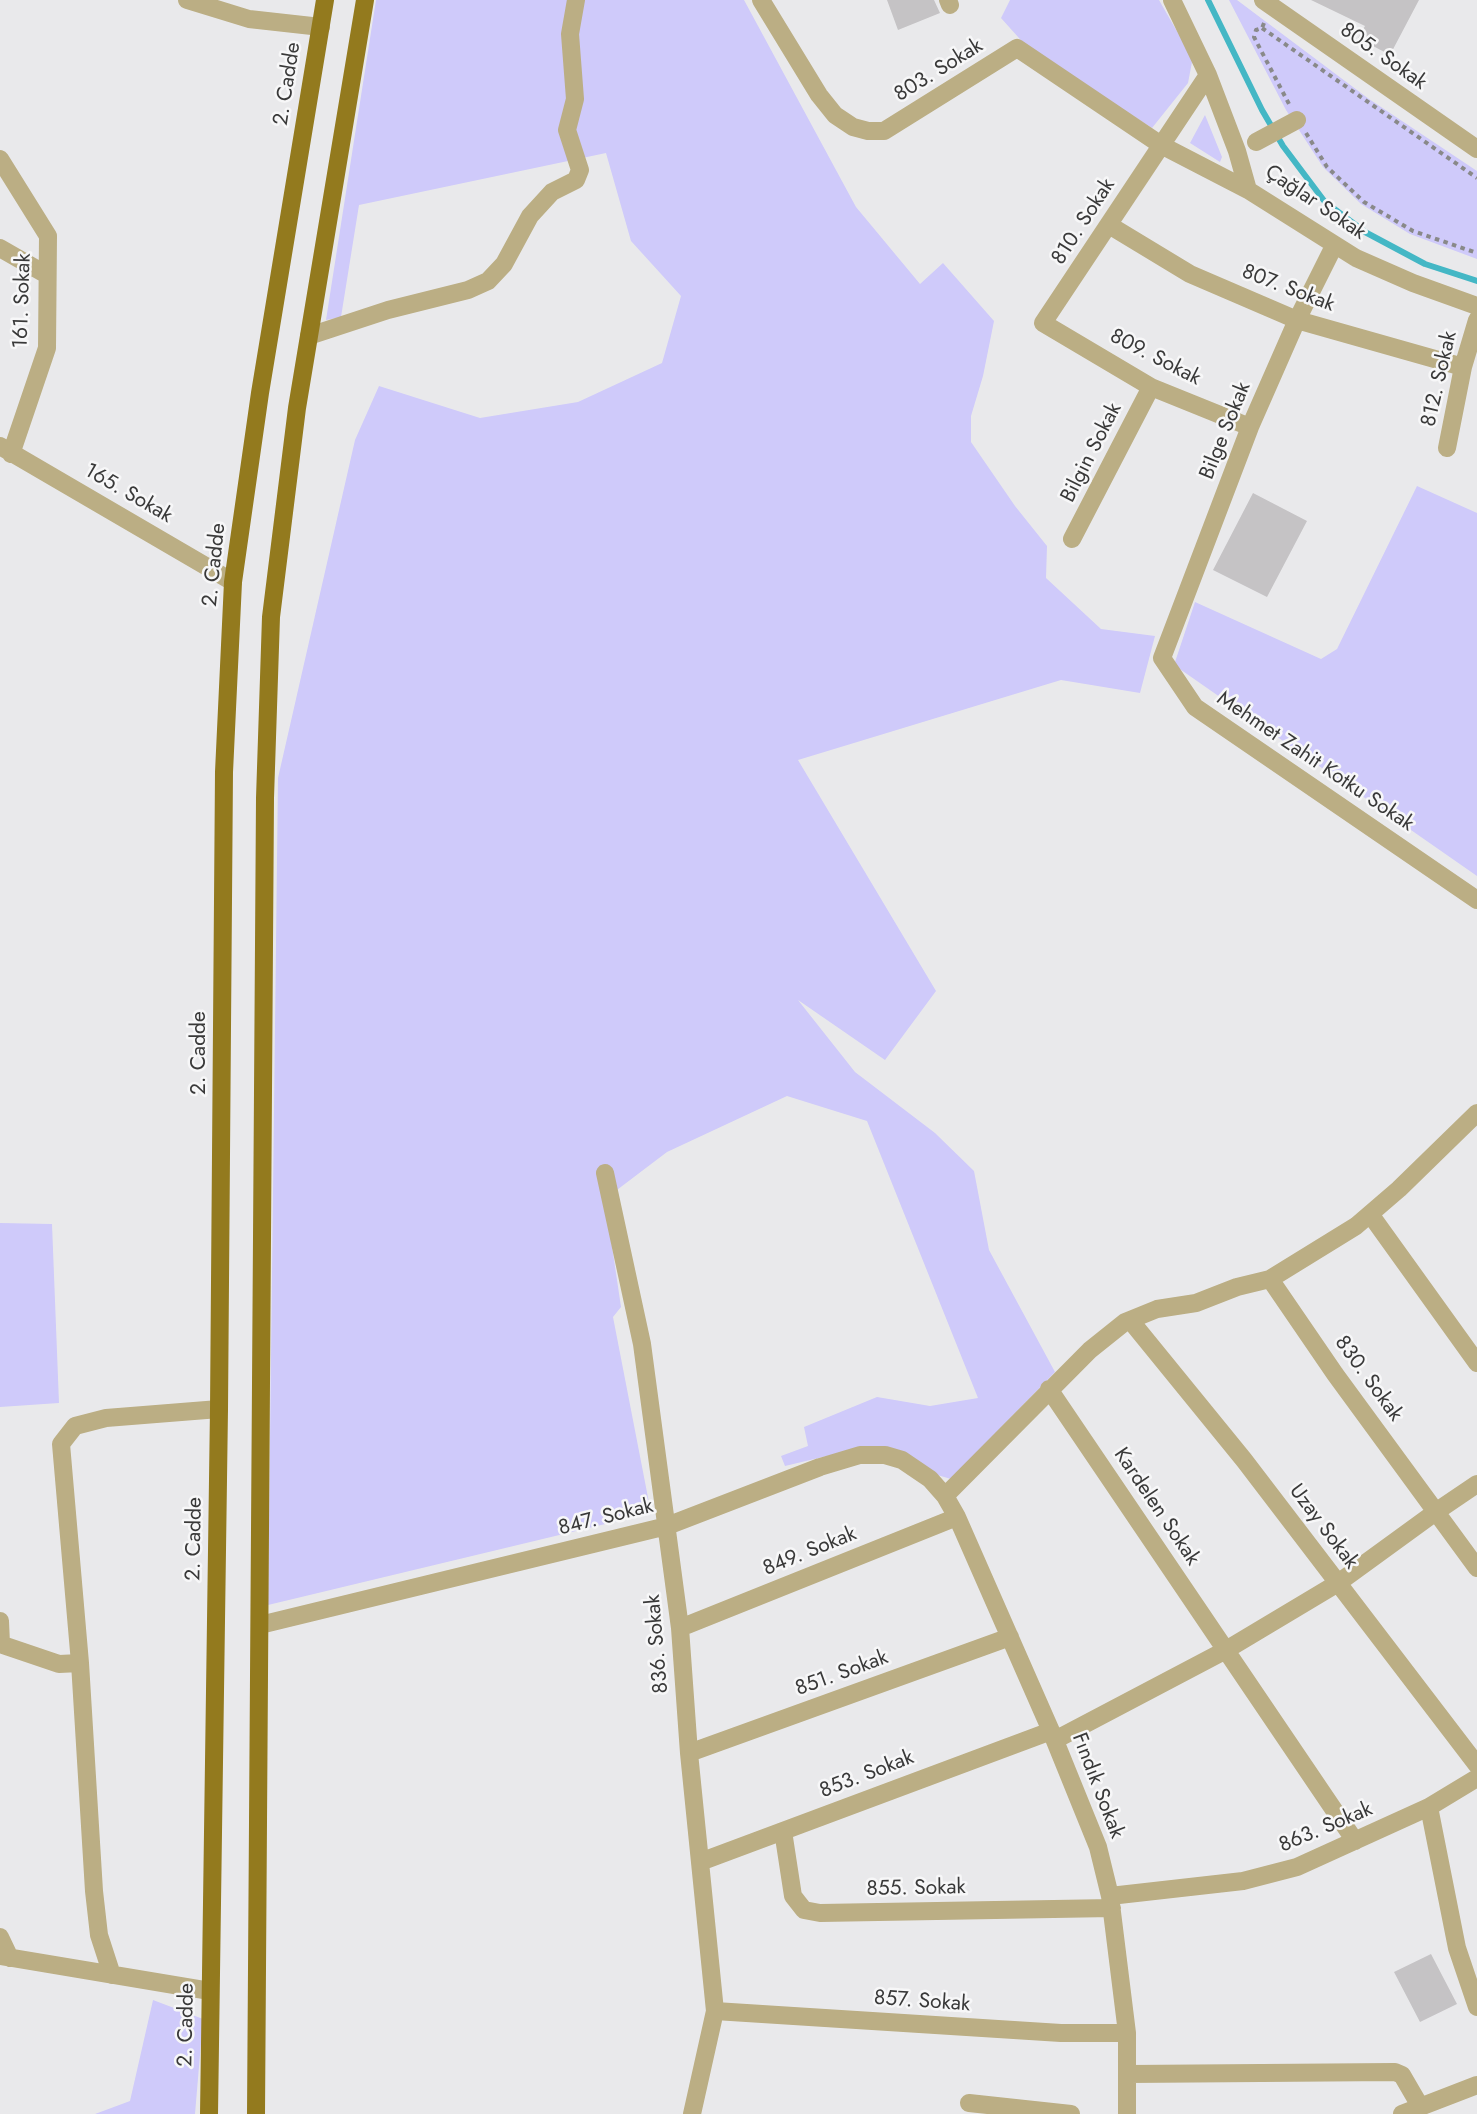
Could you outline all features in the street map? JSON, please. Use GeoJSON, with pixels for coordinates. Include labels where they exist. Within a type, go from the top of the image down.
{"type":"FeatureCollection","features":[{"type":"Feature","properties":{"kind":"main road","name":"2. Cadde"},"geometry":{"type":"LineString","coordinates":[[208,2114],[219,1409],[224,772],[233,582],[260,393],[325,0]]}},
{"type":"Feature","properties":{"kind":"main road"},"geometry":{"type":"LineString","coordinates":[[256,2114],[265,810],[270,628],[292,442],[365,0]]}},
{"type":"Feature","properties":{"kind":"street"},"geometry":{"type":"LineString","coordinates":[[187,0],[249,19],[321,27]]}},
{"type":"Feature","properties":{"kind":"street"},"geometry":{"type":"LineString","coordinates":[[309,336],[388,310],[468,290],[488,281],[504,264],[530,216],[552,192],[576,180],[580,170],[567,130],[575,99],[570,34],[576,0]]}},
{"type":"Feature","properties":{"kind":"street","name":"803. Sokak"},"geometry":{"type":"LineString","coordinates":[[761,0],[819,95],[835,115],[853,127],[868,131],[884,131],[1017,48],[1161,145]]}},
{"type":"Feature","properties":{"kind":"street","name":"Çağlar Sokak"},"geometry":{"type":"LineString","coordinates":[[1172,0],[1208,75],[1237,151],[1248,190],[1334,246],[1393,274],[1477,306]]}},
{"type":"Feature","properties":{"kind":"street","name":"805. Sokak"},"geometry":{"type":"LineString","coordinates":[[1263,0],[1477,149]]}},
{"type":"Feature","properties":{"kind":"street","name":"810. Sokak"},"geometry":{"type":"LineString","coordinates":[[1043,323],[1208,75]]}},
{"type":"Feature","properties":{"kind":"street"},"geometry":{"type":"LineString","coordinates":[[1256,142],[1297,120]]}},
{"type":"Feature","properties":{"kind":"street"},"geometry":{"type":"LineString","coordinates":[[1161,145],[1248,190]]}},
{"type":"Feature","properties":{"kind":"street","name":"161. Sokak"},"geometry":{"type":"LineString","coordinates":[[0,159],[48,236],[46,348],[6,450]]}},
{"type":"Feature","properties":{"kind":"street","name":"807. Sokak"},"geometry":{"type":"LineString","coordinates":[[1109,225],[1190,274],[1297,320],[1463,367]]}},
{"type":"Feature","properties":{"kind":"street","name":"Bilge Sokak"},"geometry":{"type":"LineString","coordinates":[[1169,637],[1250,427],[1297,320],[1334,246]]}},
{"type":"Feature","properties":{"kind":"street"},"geometry":{"type":"LineString","coordinates":[[0,248],[47,275]]}},
{"type":"Feature","properties":{"kind":"street","name":"812. Sokak"},"geometry":{"type":"LineString","coordinates":[[1447,448],[1463,367],[1477,321]]}},
{"type":"Feature","properties":{"kind":"street","name":"809. Sokak"},"geometry":{"type":"LineString","coordinates":[[1043,323],[1151,387],[1250,427]]}},
{"type":"Feature","properties":{"kind":"street","name":"Bilgin Sokak"},"geometry":{"type":"LineString","coordinates":[[1072,539],[1151,387]]}},
{"type":"Feature","properties":{"kind":"street","name":"165. Sokak"},"geometry":{"type":"LineString","coordinates":[[6,450],[233,582]]}},
{"type":"Feature","properties":{"kind":"street","name":"Mehmet Zahit Kotku Sokak"},"geometry":{"type":"LineString","coordinates":[[1169,637],[1162,658],[1195,707],[1477,900]]}},
{"type":"Feature","properties":{"kind":"street"},"geometry":{"type":"LineString","coordinates":[[945,1496],[1049,1389],[1090,1350],[1125,1322],[1157,1309],[1196,1303],[1237,1287],[1270,1279],[1356,1226],[1399,1189],[1477,1113]]}},
{"type":"Feature","properties":{"kind":"street","name":"836. Sokak"},"geometry":{"type":"LineString","coordinates":[[605,1173],[642,1344],[680,1628],[689,1753],[715,2012],[692,2114]]}},
{"type":"Feature","properties":{"kind":"street"},"geometry":{"type":"LineString","coordinates":[[1370,1214],[1477,1363]]}},
{"type":"Feature","properties":{"kind":"street","name":"830. Sokak"},"geometry":{"type":"LineString","coordinates":[[1270,1279],[1335,1374],[1477,1568]]}},
{"type":"Feature","properties":{"kind":"street","name":"Uzay Sokak"},"geometry":{"type":"LineString","coordinates":[[1130,1320],[1244,1460],[1477,1765]]}},
{"type":"Feature","properties":{"kind":"street","name":"Kardelen Sokak"},"geometry":{"type":"LineString","coordinates":[[1049,1389],[1355,1841]]}},
{"type":"Feature","properties":{"kind":"street"},"geometry":{"type":"LineString","coordinates":[[112,1975],[99,1935],[94,1891],[80,1663],[61,1444],[75,1426],[106,1418],[219,1409]]}},
{"type":"Feature","properties":{"kind":"street","name":"847. Sokak"},"geometry":{"type":"LineString","coordinates":[[260,1625],[667,1526],[820,1467],[860,1455],[885,1455],[902,1460],[930,1479],[945,1496]]}},
{"type":"Feature","properties":{"kind":"street"},"geometry":{"type":"LineString","coordinates":[[1053,1735],[1226,1650],[1338,1583],[1477,1484]]}},
{"type":"Feature","properties":{"kind":"street","name":"Fındık Sokak"},"geometry":{"type":"LineString","coordinates":[[945,1496],[957,1517],[1053,1735],[1098,1848],[1111,1902],[1126,2033],[1127,2114]]}},
{"type":"Feature","properties":{"kind":"street","name":"849. Sokak"},"geometry":{"type":"LineString","coordinates":[[680,1628],[957,1517]]}},
{"type":"Feature","properties":{"kind":"street"},"geometry":{"type":"LineString","coordinates":[[0,1622],[1,1644],[59,1664],[80,1663]]}},
{"type":"Feature","properties":{"kind":"street","name":"851. Sokak"},"geometry":{"type":"LineString","coordinates":[[689,1753],[1010,1637]]}},
{"type":"Feature","properties":{"kind":"street","name":"853. Sokak"},"geometry":{"type":"LineString","coordinates":[[700,1862],[1053,1735]]}},
{"type":"Feature","properties":{"kind":"street","name":"863. Sokak"},"geometry":{"type":"LineString","coordinates":[[1111,1902],[1243,1881],[1297,1868],[1429,1807],[1477,1778]]}},
{"type":"Feature","properties":{"kind":"street"},"geometry":{"type":"LineString","coordinates":[[1429,1807],[1457,1948],[1477,2007]]}},
{"type":"Feature","properties":{"kind":"street","name":"855. Sokak"},"geometry":{"type":"LineString","coordinates":[[783,1831],[793,1896],[804,1910],[820,1913],[1111,1902]]}},
{"type":"Feature","properties":{"kind":"street"},"geometry":{"type":"LineString","coordinates":[[0,1937],[5,1957],[210,1991]]}},
{"type":"Feature","properties":{"kind":"street","name":"857. Sokak"},"geometry":{"type":"LineString","coordinates":[[715,2012],[1061,2033],[1126,2033]]}},
{"type":"Feature","properties":{"kind":"street"},"geometry":{"type":"LineString","coordinates":[[1128,2074],[1395,2072],[1402,2075],[1412,2111],[1477,2085]]}},
{"type":"Feature","properties":{"kind":"street"},"geometry":{"type":"LineString","coordinates":[[969,2103],[1071,2114]]}},
{"type":"Feature","properties":{"kind":"path"},"geometry":{"type":"LineString","coordinates":[[1477,178],[1262,28],[1256,30],[1254,37],[1297,120],[1327,167],[1364,202],[1413,231],[1477,253]]}},
{"type":"Feature","properties":{"kind":"shaded area"},"geometry":{"type":"Polygon","coordinates":[[[376,0],[744,0],[856,207],[920,284],[943,263],[994,321],[983,376],[971,416],[971,442],[1015,506],[1047,546],[1046,578],[1101,629],[1155,636],[1140,693],[1061,680],[798,760],[936,991],[885,1060],[798,1000],[855,1072],[935,1133],[974,1171],[989,1250],[1055,1372],[951,1479],[852,1450],[785,1466],[781,1456],[808,1446],[804,1427],[877,1397],[930,1406],[978,1398],[867,1121],[787,1096],[667,1152],[605,1199],[621,1307],[613,1317],[651,1513],[268,1605],[278,778],[355,440],[379,386],[480,418],[578,402],[662,363],[681,296],[631,241],[606,153],[359,205],[341,317],[326,320],[376,0]]]}},
{"type":"Feature","properties":{"kind":"shaded area"},"geometry":{"type":"Polygon","coordinates":[[[1010,0],[1159,0],[1190,54],[1192,62],[1188,83],[1152,128],[1027,47],[1001,18],[1010,0]]]}},
{"type":"Feature","properties":{"kind":"shaded area"},"geometry":{"type":"Polygon","coordinates":[[[1229,0],[1237,0],[1369,99],[1477,171],[1477,259],[1410,234],[1361,204],[1323,167],[1286,110],[1229,0]]]}},
{"type":"Feature","properties":{"kind":"shaded area"},"geometry":{"type":"Polygon","coordinates":[[[1205,115],[1222,157],[1220,162],[1190,143],[1205,115]]]}},
{"type":"Feature","properties":{"kind":"shaded area"},"geometry":{"type":"Polygon","coordinates":[[[1417,486],[1477,513],[1477,876],[1174,665],[1195,602],[1321,659],[1337,649],[1417,486]]]}},
{"type":"Feature","properties":{"kind":"shaded area"},"geometry":{"type":"Polygon","coordinates":[[[0,1223],[52,1224],[59,1403],[0,1407],[0,1223]]]}},
{"type":"Feature","properties":{"kind":"shaded area"},"geometry":{"type":"Polygon","coordinates":[[[153,2000],[203,2019],[195,2114],[95,2114],[130,2101],[153,2000]]]}},
{"type":"Feature","properties":{"kind":"building"},"geometry":{"type":"Polygon","coordinates":[[[887,0],[934,0],[940,13],[898,30],[887,0]]]}},
{"type":"Feature","properties":{"kind":"building"},"geometry":{"type":"Polygon","coordinates":[[[1311,0],[1419,0],[1390,55],[1358,38],[1365,26],[1311,0]]]}},
{"type":"Feature","properties":{"kind":"building"},"geometry":{"type":"Polygon","coordinates":[[[1253,493],[1307,521],[1267,597],[1213,570],[1253,493]]]}},
{"type":"Feature","properties":{"kind":"building"},"geometry":{"type":"Polygon","coordinates":[[[1431,1954],[1457,2004],[1420,2022],[1394,1972],[1431,1954]]]}},
{"type":"Feature","properties":{"kind":"waterway"},"geometry":{"type":"LineString","coordinates":[[1208,0],[1262,110],[1283,146],[1325,202],[1365,232],[1425,264],[1477,281]]}}]}
